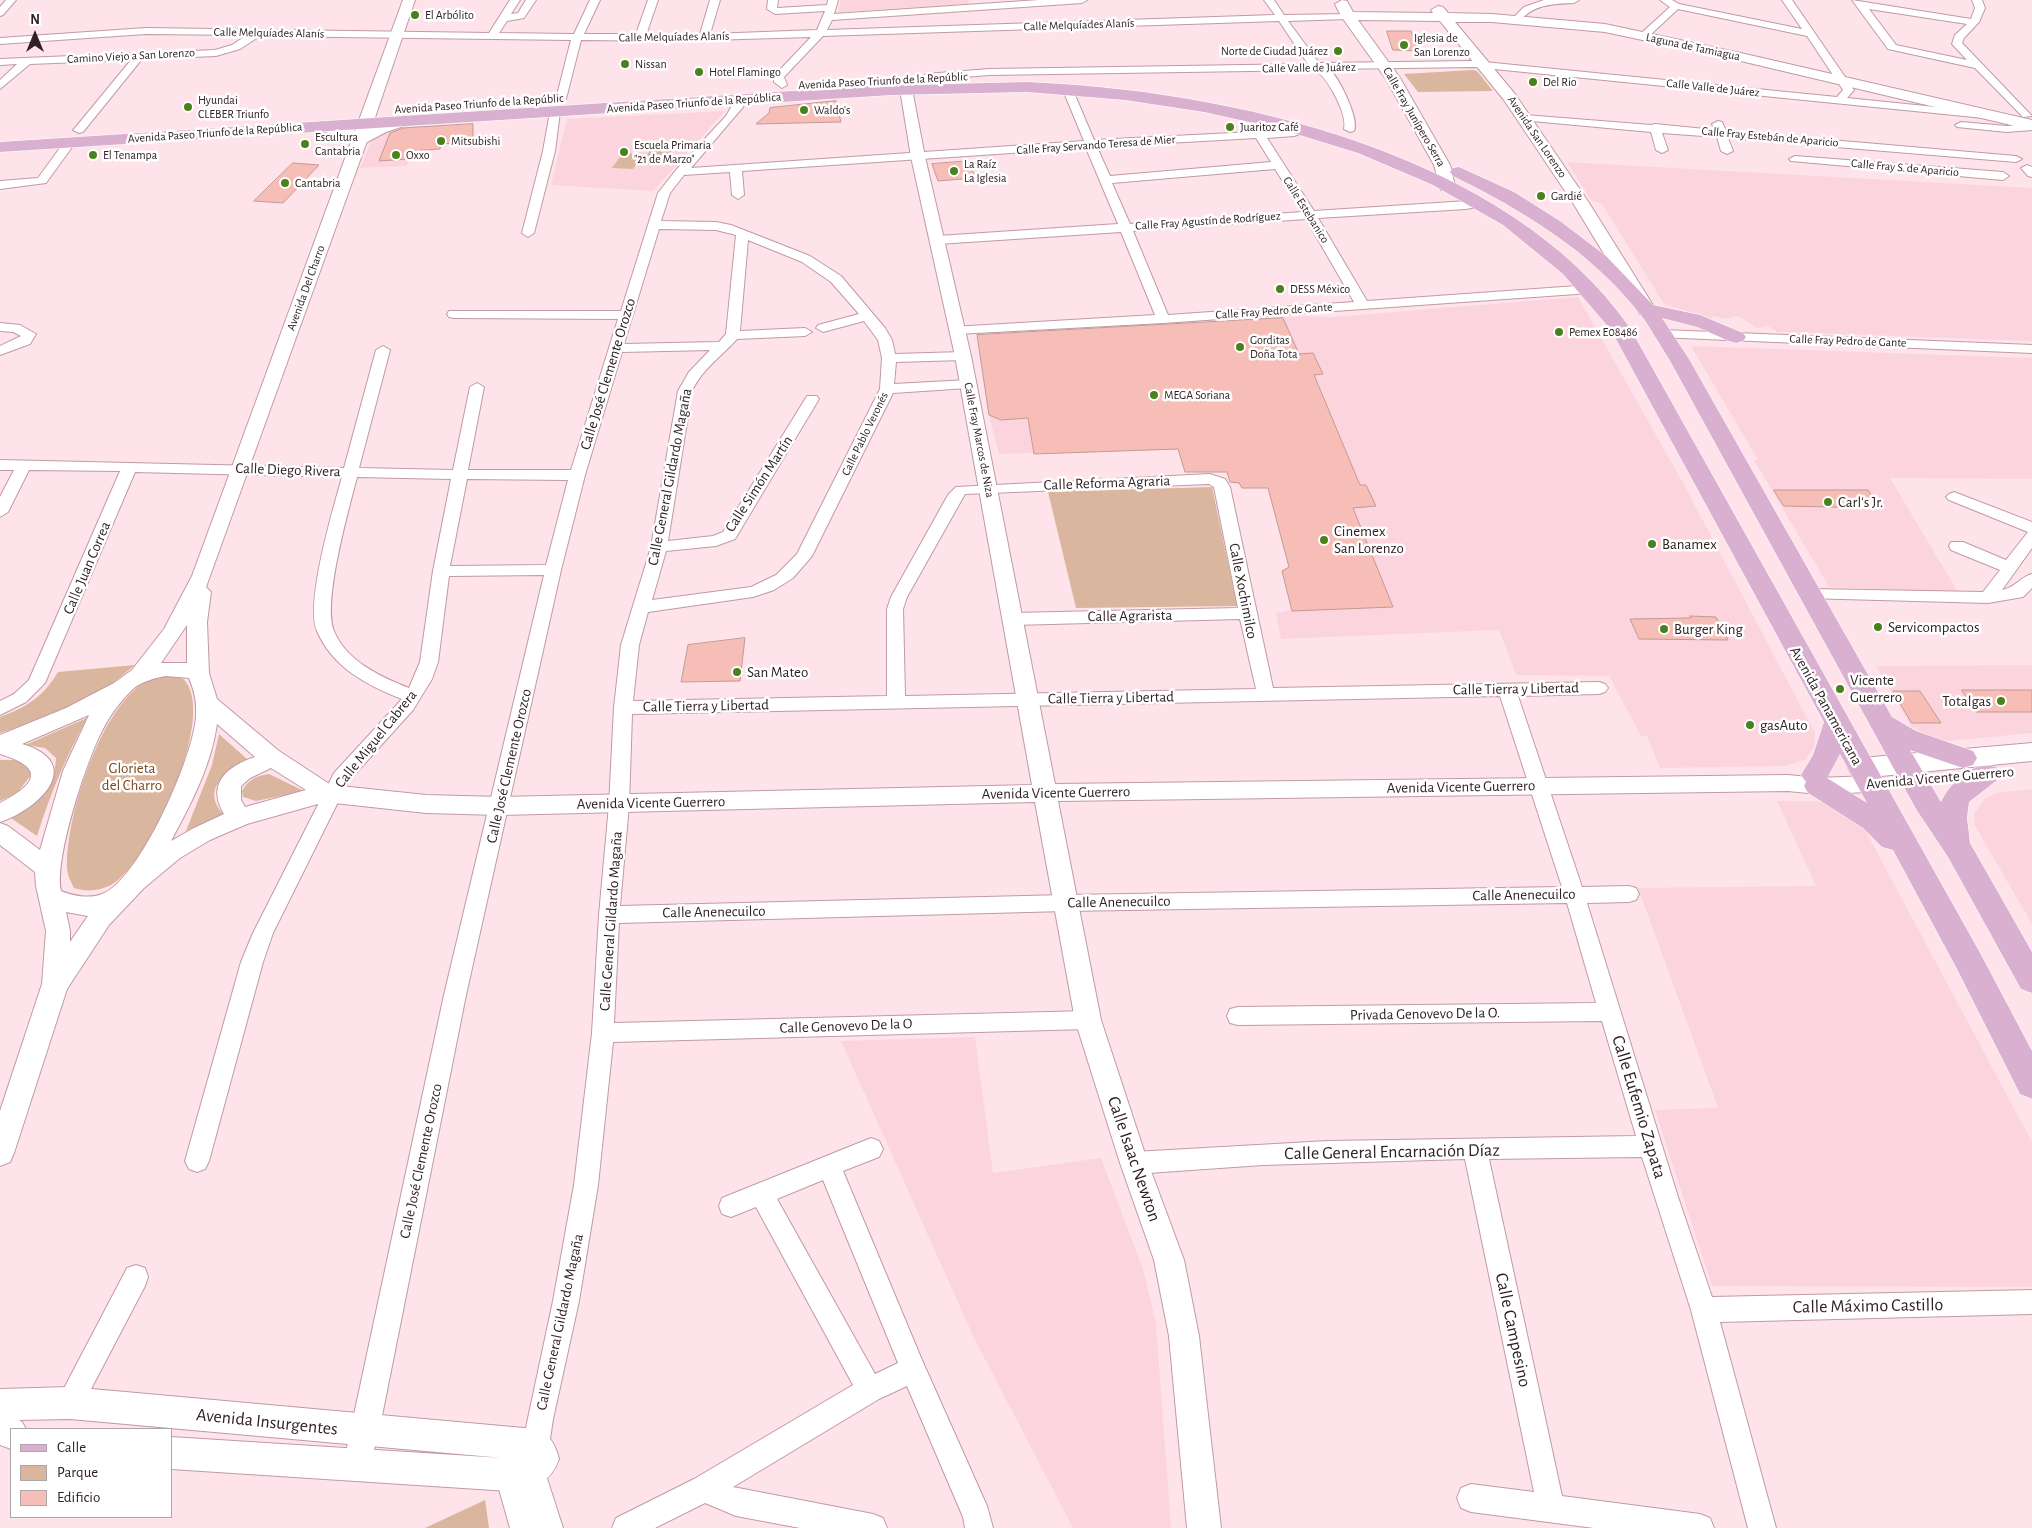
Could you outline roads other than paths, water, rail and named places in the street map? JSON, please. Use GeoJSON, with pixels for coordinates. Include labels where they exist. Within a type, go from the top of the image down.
{"type":"FeatureCollection","features":[{"type":"Feature","properties":{"kind":"main road","name":"Calle Fray Junípero Serra"},"geometry":{"type":"LineString","coordinates":[[1340,0],[1348,16],[1386,66],[1442,164],[1447,186]]}},
{"type":"Feature","properties":{"kind":"main road"},"geometry":{"type":"LineString","coordinates":[[1346,0],[1357,10],[1376,15]]}},
{"type":"Feature","properties":{"kind":"main road","name":"Laguna de Tamiagua"},"geometry":{"type":"LineString","coordinates":[[1432,2],[1467,11],[1647,33],[2027,119]]}},
{"type":"Feature","properties":{"kind":"main road"},"geometry":{"type":"LineString","coordinates":[[1402,15],[1424,9],[1432,2]]}},
{"type":"Feature","properties":{"kind":"main road","name":"Avenida San Lorenzo"},"geometry":{"type":"LineString","coordinates":[[1432,2],[1485,65],[1525,118],[1648,310]]}},
{"type":"Feature","properties":{"kind":"main road","name":"Laguna de Tamiagua"},"geometry":{"type":"LineString","coordinates":[[1348,16],[1518,17]]}},
{"type":"Feature","properties":{"kind":"main road","name":"Laguna de Tamiagua"},"geometry":{"type":"LineString","coordinates":[[1838,76],[1991,115],[2027,119]]}},
{"type":"Feature","properties":{"kind":"main road"},"geometry":{"type":"LineString","coordinates":[[906,89],[911,82],[926,77]]}},
{"type":"Feature","properties":{"kind":"main road","name":"Avenida Paseo Triunfo de la Repúblic"},"geometry":{"type":"LineString","coordinates":[[0,135],[74,136],[558,105],[782,85],[873,85],[926,77],[1035,77],[1159,88],[1273,107],[1350,129],[1396,146]]}},
{"type":"Feature","properties":{"kind":"main road","name":"Avenida Paseo Triunfo de la República"},"geometry":{"type":"LineString","coordinates":[[0,147],[74,136],[321,127],[368,117],[405,121],[558,105],[740,100],[873,85],[906,89],[981,87],[1072,90],[1174,102],[1253,117],[1302,130],[1384,159],[1447,186],[1479,202],[1558,257],[1591,289],[1620,328]]}},
{"type":"Feature","properties":{"kind":"main road"},"geometry":{"type":"LineString","coordinates":[[321,127],[346,132],[360,141],[380,129],[405,121]]}},
{"type":"Feature","properties":{"kind":"main road"},"geometry":{"type":"LineString","coordinates":[[1419,155],[1508,196],[1554,225],[1599,260],[1648,310],[1679,359],[1909,772],[1958,849],[2032,980]]}},
{"type":"Feature","properties":{"kind":"main road"},"geometry":{"type":"LineString","coordinates":[[1648,310],[1704,323],[1736,337]]}},
{"type":"Feature","properties":{"kind":"main road","name":"Avenida Panamericana"},"geometry":{"type":"LineString","coordinates":[[1620,328],[1968,960],[2032,1084]]}},
{"type":"Feature","properties":{"kind":"main road"},"geometry":{"type":"LineString","coordinates":[[1637,357],[1655,353],[1679,359]]}},
{"type":"Feature","properties":{"kind":"main road"},"geometry":{"type":"LineString","coordinates":[[1837,722],[1817,781],[1873,820],[1908,854]]}},
{"type":"Feature","properties":{"kind":"main road"},"geometry":{"type":"LineString","coordinates":[[1881,723],[1906,738],[1963,758]]}},
{"type":"Feature","properties":{"kind":"main road","name":"Avenida Vicente Guerrero"},"geometry":{"type":"LineString","coordinates":[[1909,772],[1963,758],[2032,752]]}},
{"type":"Feature","properties":{"kind":"main road","name":"Avenida Vicente Guerrero"},"geometry":{"type":"LineString","coordinates":[[1865,776],[1909,772],[1986,774],[2032,770]]}},
{"type":"Feature","properties":{"kind":"main road"},"geometry":{"type":"LineString","coordinates":[[1958,849],[1951,820],[1954,804],[1967,785],[1986,774]]}},
{"type":"Feature","properties":{"kind":"street"},"geometry":{"type":"LineString","coordinates":[[0,13],[11,0]]}},
{"type":"Feature","properties":{"kind":"street","name":"Avenida Del Charro"},"geometry":{"type":"LineString","coordinates":[[50,897],[48,869],[78,761],[94,727],[109,704],[134,679],[173,632],[202,576],[239,468],[360,141],[409,0]]}},
{"type":"Feature","properties":{"kind":"street"},"geometry":{"type":"LineString","coordinates":[[491,36],[515,0]]}},
{"type":"Feature","properties":{"kind":"street"},"geometry":{"type":"LineString","coordinates":[[503,18],[521,16],[531,0]]}},
{"type":"Feature","properties":{"kind":"street"},"geometry":{"type":"LineString","coordinates":[[528,233],[549,151],[558,105],[577,37],[595,0]]}},
{"type":"Feature","properties":{"kind":"street"},"geometry":{"type":"LineString","coordinates":[[640,38],[653,0]]}},
{"type":"Feature","properties":{"kind":"street"},"geometry":{"type":"LineString","coordinates":[[704,37],[715,0]]}},
{"type":"Feature","properties":{"kind":"street"},"geometry":{"type":"LineString","coordinates":[[773,0],[772,9],[775,11],[1082,0]]}},
{"type":"Feature","properties":{"kind":"street"},"geometry":{"type":"LineString","coordinates":[[1269,0],[1314,65],[1326,71],[1348,112],[1350,129]]}},
{"type":"Feature","properties":{"kind":"street"},"geometry":{"type":"LineString","coordinates":[[1518,17],[1532,4],[1574,0]]}},
{"type":"Feature","properties":{"kind":"street"},"geometry":{"type":"LineString","coordinates":[[1665,0],[1676,6],[1811,34]]}},
{"type":"Feature","properties":{"kind":"street"},"geometry":{"type":"LineString","coordinates":[[1787,0],[1849,90],[1839,101]]}},
{"type":"Feature","properties":{"kind":"street"},"geometry":{"type":"LineString","coordinates":[[1948,124],[2007,129],[2027,119],[1989,75],[1959,48],[1957,41],[1974,22],[1980,8],[1976,0]]}},
{"type":"Feature","properties":{"kind":"street"},"geometry":{"type":"LineString","coordinates":[[1859,2],[1974,22]]}},
{"type":"Feature","properties":{"kind":"street"},"geometry":{"type":"LineString","coordinates":[[1859,2],[1889,44],[1896,48],[1978,67]]}},
{"type":"Feature","properties":{"kind":"street"},"geometry":{"type":"LineString","coordinates":[[1647,33],[1676,6]]}},
{"type":"Feature","properties":{"kind":"street"},"geometry":{"type":"LineString","coordinates":[[782,85],[779,82],[779,76],[820,33],[830,8]]}},
{"type":"Feature","properties":{"kind":"street","name":"Calle Melquíades Alanís"},"geometry":{"type":"LineString","coordinates":[[0,41],[129,31],[640,38],[704,37],[1348,16]]}},
{"type":"Feature","properties":{"kind":"street","name":"Camino Viejo a San Lorenzo"},"geometry":{"type":"LineString","coordinates":[[0,62],[216,53],[236,47],[257,33]]}},
{"type":"Feature","properties":{"kind":"street"},"geometry":{"type":"LineString","coordinates":[[0,185],[42,181],[74,136],[139,56]]}},
{"type":"Feature","properties":{"kind":"street"},"geometry":{"type":"LineString","coordinates":[[0,86],[27,61]]}},
{"type":"Feature","properties":{"kind":"street","name":"Calle Valle de Juárez"},"geometry":{"type":"LineString","coordinates":[[926,77],[989,72],[1485,65],[1991,115]]}},
{"type":"Feature","properties":{"kind":"street","name":"Calle Fray Marcos de Niza"},"geometry":{"type":"LineString","coordinates":[[906,89],[918,157],[958,330],[1045,793]]}},
{"type":"Feature","properties":{"kind":"street"},"geometry":{"type":"LineString","coordinates":[[1072,90],[1070,95],[1163,318]]}},
{"type":"Feature","properties":{"kind":"street","name":"Calle José Clemente Orozco"},"geometry":{"type":"LineString","coordinates":[[357,1466],[366,1431],[455,995],[577,475],[664,193],[680,172],[732,115],[740,104],[740,100]]}},
{"type":"Feature","properties":{"kind":"street","name":"Calle Estebanico"},"geometry":{"type":"LineString","coordinates":[[1253,117],[1250,122],[1310,215],[1363,305]]}},
{"type":"Feature","properties":{"kind":"street","name":"Calle Fray Estebán de Aparicio"},"geometry":{"type":"LineString","coordinates":[[1525,118],[1655,127],[2016,159]]}},
{"type":"Feature","properties":{"kind":"street"},"geometry":{"type":"LineString","coordinates":[[1718,120],[1727,151]]}},
{"type":"Feature","properties":{"kind":"street"},"geometry":{"type":"LineString","coordinates":[[1655,127],[1662,150]]}},
{"type":"Feature","properties":{"kind":"street","name":"Calle Fray Servando Teresa de Mier"},"geometry":{"type":"LineString","coordinates":[[680,172],[736,170],[1090,144],[1294,133],[1302,130]]}},
{"type":"Feature","properties":{"kind":"street","name":"Calle Fray S. de Aparicio"},"geometry":{"type":"LineString","coordinates":[[1798,140],[1801,160],[2003,176]]}},
{"type":"Feature","properties":{"kind":"street"},"geometry":{"type":"LineString","coordinates":[[1106,180],[1278,164]]}},
{"type":"Feature","properties":{"kind":"street"},"geometry":{"type":"LineString","coordinates":[[736,170],[738,195]]}},
{"type":"Feature","properties":{"kind":"street","name":"Calle Fray Agustín de Rodríguez"},"geometry":{"type":"LineString","coordinates":[[938,240],[1479,202]]}},
{"type":"Feature","properties":{"kind":"street","name":"Calle Pablo Veronés"},"geometry":{"type":"LineString","coordinates":[[642,607],[753,592],[780,582],[804,556],[882,403],[887,389],[889,358],[880,331],[836,279],[822,268],[806,259],[716,226],[653,225]]}},
{"type":"Feature","properties":{"kind":"street"},"geometry":{"type":"LineString","coordinates":[[729,340],[742,234]]}},
{"type":"Feature","properties":{"kind":"street","name":"Calle Fray Pedro de Gante"},"geometry":{"type":"LineString","coordinates":[[958,330],[1591,289]]}},
{"type":"Feature","properties":{"kind":"street"},"geometry":{"type":"LineString","coordinates":[[454,314],[625,315]]}},
{"type":"Feature","properties":{"kind":"street"},"geometry":{"type":"LineString","coordinates":[[823,328],[867,316]]}},
{"type":"Feature","properties":{"kind":"street"},"geometry":{"type":"LineString","coordinates":[[0,327],[27,332],[28,338],[0,351]]}},
{"type":"Feature","properties":{"kind":"street"},"geometry":{"type":"LineString","coordinates":[[616,348],[729,340],[805,332]]}},
{"type":"Feature","properties":{"kind":"street","name":"Calle Fray Pedro de Gante"},"geometry":{"type":"LineString","coordinates":[[1663,334],[2032,349]]}},
{"type":"Feature","properties":{"kind":"street","name":"Calle General Gildardo Magaña"},"geometry":{"type":"LineString","coordinates":[[526,1451],[566,1301],[586,1185],[603,1033],[609,915],[619,805],[623,708],[630,645],[659,547],[685,391],[689,378],[729,340]]}},
{"type":"Feature","properties":{"kind":"street"},"geometry":{"type":"LineString","coordinates":[[383,350],[324,586],[322,606],[324,629],[336,648],[360,672],[385,686],[414,696]]}},
{"type":"Feature","properties":{"kind":"street"},"geometry":{"type":"LineString","coordinates":[[889,358],[963,356]]}},
{"type":"Feature","properties":{"kind":"street"},"geometry":{"type":"LineString","coordinates":[[887,389],[968,384]]}},
{"type":"Feature","properties":{"kind":"street","name":"Calle Miguel Cabrera"},"geometry":{"type":"LineString","coordinates":[[197,1161],[252,962],[263,933],[329,794],[347,770],[414,696],[429,662],[441,571],[477,387]]}},
{"type":"Feature","properties":{"kind":"street","name":"Calle Simón Martín"},"geometry":{"type":"LineString","coordinates":[[659,547],[716,541],[729,535],[812,399]]}},
{"type":"Feature","properties":{"kind":"street","name":"Calle Diego Rivera"},"geometry":{"type":"LineString","coordinates":[[0,465],[239,468],[461,475],[577,475]]}},
{"type":"Feature","properties":{"kind":"street"},"geometry":{"type":"LineString","coordinates":[[0,512],[24,465]]}},
{"type":"Feature","properties":{"kind":"street","name":"Calle Juan Correa"},"geometry":{"type":"LineString","coordinates":[[0,709],[26,693],[36,683],[129,467]]}},
{"type":"Feature","properties":{"kind":"street","name":"Calle Reforma Agraria"},"geometry":{"type":"LineString","coordinates":[[988,488],[1210,479],[1220,482],[1222,487]]}},
{"type":"Feature","properties":{"kind":"street","name":"Calle Xochimilco"},"geometry":{"type":"LineString","coordinates":[[1222,487],[1247,613],[1266,695]]}},
{"type":"Feature","properties":{"kind":"street"},"geometry":{"type":"LineString","coordinates":[[896,701],[894,618],[899,597],[956,494],[969,488],[988,488]]}},
{"type":"Feature","properties":{"kind":"street"},"geometry":{"type":"LineString","coordinates":[[1954,497],[2032,528]]}},
{"type":"Feature","properties":{"kind":"street"},"geometry":{"type":"LineString","coordinates":[[1988,598],[2032,536]]}},
{"type":"Feature","properties":{"kind":"street"},"geometry":{"type":"LineString","coordinates":[[1957,546],[2010,568]]}},
{"type":"Feature","properties":{"kind":"street"},"geometry":{"type":"LineString","coordinates":[[441,571],[554,570]]}},
{"type":"Feature","properties":{"kind":"street","name":"Avenida Del Charro"},"geometry":{"type":"LineString","coordinates":[[202,576],[197,622],[198,673],[204,683],[207,702]]}},
{"type":"Feature","properties":{"kind":"street"},"geometry":{"type":"LineString","coordinates":[[1810,594],[1988,598],[2017,593],[2032,578]]}},
{"type":"Feature","properties":{"kind":"street","name":"Calle Agrarista"},"geometry":{"type":"LineString","coordinates":[[1013,619],[1247,613]]}},
{"type":"Feature","properties":{"kind":"street"},"geometry":{"type":"LineString","coordinates":[[0,745],[36,732],[73,715],[134,679],[154,671],[176,668],[198,673]]}},
{"type":"Feature","properties":{"kind":"street","name":"Calle Tierra y Libertad"},"geometry":{"type":"LineString","coordinates":[[623,708],[1599,688]]}},
{"type":"Feature","properties":{"kind":"street","name":"Calle Eufemio Zapata"},"geometry":{"type":"LineString","coordinates":[[1507,689],[1574,894],[1704,1310],[1762,1528]]}},
{"type":"Feature","properties":{"kind":"street"},"geometry":{"type":"LineString","coordinates":[[207,702],[252,743],[274,759],[311,780],[329,794]]}},
{"type":"Feature","properties":{"kind":"street"},"geometry":{"type":"LineString","coordinates":[[50,897],[63,903],[85,907],[99,905],[127,889],[181,802],[199,754],[204,732],[207,702]]}},
{"type":"Feature","properties":{"kind":"street"},"geometry":{"type":"LineString","coordinates":[[0,745],[36,759],[41,765],[43,773],[41,782],[30,797],[0,813]]}},
{"type":"Feature","properties":{"kind":"street"},"geometry":{"type":"LineString","coordinates":[[240,817],[229,801],[229,790],[233,780],[255,765],[274,759]]}},
{"type":"Feature","properties":{"kind":"street","name":"Avenida Vicente Guerrero"},"geometry":{"type":"LineString","coordinates":[[329,794],[426,804],[500,806],[619,805],[1045,793],[1788,783],[1865,776]]}},
{"type":"Feature","properties":{"kind":"street","name":"Calle Isaac Newton"},"geometry":{"type":"LineString","coordinates":[[1045,793],[1088,1020],[1134,1163],[1159,1231],[1177,1297],[1184,1336],[1204,1528]]}},
{"type":"Feature","properties":{"kind":"street"},"geometry":{"type":"LineString","coordinates":[[55,986],[100,918],[127,889],[172,852],[202,834],[240,817],[329,794]]}},
{"type":"Feature","properties":{"kind":"street"},"geometry":{"type":"LineString","coordinates":[[0,832],[48,869]]}},
{"type":"Feature","properties":{"kind":"street","name":"Calle Anenecuilco"},"geometry":{"type":"LineString","coordinates":[[609,915],[1065,903],[1629,894]]}},
{"type":"Feature","properties":{"kind":"street"},"geometry":{"type":"LineString","coordinates":[[0,1153],[55,986],[58,931],[50,897]]}},
{"type":"Feature","properties":{"kind":"street","name":"Privada Genovevo De la O."},"geometry":{"type":"LineString","coordinates":[[1238,1016],[1611,1012]]}},
{"type":"Feature","properties":{"kind":"street","name":"Calle Genovevo De la O"},"geometry":{"type":"LineString","coordinates":[[603,1033],[1088,1020]]}},
{"type":"Feature","properties":{"kind":"street","name":"Calle General Encarnación Díaz"},"geometry":{"type":"LineString","coordinates":[[1134,1163],[1196,1157],[1376,1150],[1652,1146]]}},
{"type":"Feature","properties":{"kind":"street"},"geometry":{"type":"LineString","coordinates":[[732,1206],[871,1149]]}},
{"type":"Feature","properties":{"kind":"street","name":"Calle Campesino"},"geometry":{"type":"LineString","coordinates":[[1475,1150],[1550,1510]]}},
{"type":"Feature","properties":{"kind":"street"},"geometry":{"type":"LineString","coordinates":[[829,1165],[913,1370],[977,1516],[979,1528]]}},
{"type":"Feature","properties":{"kind":"street"},"geometry":{"type":"LineString","coordinates":[[761,1194],[870,1390]]}},
{"type":"Feature","properties":{"kind":"street"},"geometry":{"type":"LineString","coordinates":[[70,1403],[136,1277]]}},
{"type":"Feature","properties":{"kind":"street","name":"Calle Máximo Castillo"},"geometry":{"type":"LineString","coordinates":[[1704,1310],[2032,1302]]}},
{"type":"Feature","properties":{"kind":"street"},"geometry":{"type":"LineString","coordinates":[[626,1528],[704,1488],[870,1390],[913,1370]]}},
{"type":"Feature","properties":{"kind":"street","name":"Avenida Insurgentes"},"geometry":{"type":"LineString","coordinates":[[0,1405],[70,1403],[366,1431],[526,1451]]}},
{"type":"Feature","properties":{"kind":"street"},"geometry":{"type":"LineString","coordinates":[[172,1453],[357,1466],[526,1451]]}},
{"type":"Feature","properties":{"kind":"street"},"geometry":{"type":"LineString","coordinates":[[524,1528],[526,1451]]}},
{"type":"Feature","properties":{"kind":"street"},"geometry":{"type":"LineString","coordinates":[[526,1451],[549,1528]]}},
{"type":"Feature","properties":{"kind":"street"},"geometry":{"type":"LineString","coordinates":[[704,1488],[736,1502],[873,1528]]}},
{"type":"Feature","properties":{"kind":"street"},"geometry":{"type":"LineString","coordinates":[[1471,1498],[1550,1510],[1700,1528]]}},
{"type":"Feature","properties":{"kind":"place","name":"El Arbólito"},"geometry":{"type":"Point","coordinates":[415,15]}},
{"type":"Feature","properties":{"kind":"place","name":"Iglesia de San Lorenzo"},"geometry":{"type":"Point","coordinates":[1404,45]}},
{"type":"Feature","properties":{"kind":"place","name":"Norte de Ciudad Juárez"},"geometry":{"type":"Point","coordinates":[1338,51]}},
{"type":"Feature","properties":{"kind":"place","name":"Nissan"},"geometry":{"type":"Point","coordinates":[625,64]}},
{"type":"Feature","properties":{"kind":"place","name":"Hotel Flamingo"},"geometry":{"type":"Point","coordinates":[699,72]}},
{"type":"Feature","properties":{"kind":"place","name":"Del Rio"},"geometry":{"type":"Point","coordinates":[1533,82]}},
{"type":"Feature","properties":{"kind":"place","name":"Hyundai CLEBER Triunfo"},"geometry":{"type":"Point","coordinates":[188,107]}},
{"type":"Feature","properties":{"kind":"place","name":"Waldo's"},"geometry":{"type":"Point","coordinates":[804,110]}},
{"type":"Feature","properties":{"kind":"place","name":"Juaritoz Café"},"geometry":{"type":"Point","coordinates":[1230,127]}},
{"type":"Feature","properties":{"kind":"place","name":"Mitsubishi"},"geometry":{"type":"Point","coordinates":[441,141]}},
{"type":"Feature","properties":{"kind":"place","name":"Escultura Cantabria"},"geometry":{"type":"Point","coordinates":[305,144]}},
{"type":"Feature","properties":{"kind":"place","name":"Escuela Primaria \"21 de Marzo\""},"geometry":{"type":"Point","coordinates":[624,152]}},
{"type":"Feature","properties":{"kind":"place","name":"El Tenampa"},"geometry":{"type":"Point","coordinates":[93,155]}},
{"type":"Feature","properties":{"kind":"place","name":"Oxxo"},"geometry":{"type":"Point","coordinates":[396,155]}},
{"type":"Feature","properties":{"kind":"place","name":"La Raíz La Iglesia"},"geometry":{"type":"Point","coordinates":[954,171]}},
{"type":"Feature","properties":{"kind":"place","name":"Cantabria"},"geometry":{"type":"Point","coordinates":[285,183]}},
{"type":"Feature","properties":{"kind":"place","name":"Gardié"},"geometry":{"type":"Point","coordinates":[1541,196]}},
{"type":"Feature","properties":{"kind":"place","name":"DESS México"},"geometry":{"type":"Point","coordinates":[1280,289]}},
{"type":"Feature","properties":{"kind":"place","name":"Pemex E08486"},"geometry":{"type":"Point","coordinates":[1559,332]}},
{"type":"Feature","properties":{"kind":"place","name":"Gorditas Doña Tota"},"geometry":{"type":"Point","coordinates":[1240,347]}},
{"type":"Feature","properties":{"kind":"place","name":"MEGA Soriana"},"geometry":{"type":"Point","coordinates":[1154,395]}},
{"type":"Feature","properties":{"kind":"place","name":"Carl's Jr."},"geometry":{"type":"Point","coordinates":[1828,502]}},
{"type":"Feature","properties":{"kind":"place","name":"Cinemex San Lorenzo"},"geometry":{"type":"Point","coordinates":[1324,540]}},
{"type":"Feature","properties":{"kind":"place","name":"Banamex"},"geometry":{"type":"Point","coordinates":[1652,544]}},
{"type":"Feature","properties":{"kind":"place","name":"Servicompactos"},"geometry":{"type":"Point","coordinates":[1878,627]}},
{"type":"Feature","properties":{"kind":"place","name":"Burger King"},"geometry":{"type":"Point","coordinates":[1664,629]}},
{"type":"Feature","properties":{"kind":"place","name":"San Mateo"},"geometry":{"type":"Point","coordinates":[737,672]}},
{"type":"Feature","properties":{"kind":"place","name":"Vicente Guerrero"},"geometry":{"type":"Point","coordinates":[1840,689]}},
{"type":"Feature","properties":{"kind":"place","name":"Totalgas"},"geometry":{"type":"Point","coordinates":[2001,701]}},
{"type":"Feature","properties":{"kind":"place","name":"gasAuto"},"geometry":{"type":"Point","coordinates":[1750,725]}},
{"type":"Feature","properties":{"kind":"park label","name":"Glorieta del Charro"},"geometry":{"type":"Point","coordinates":[132,776]}}]}
